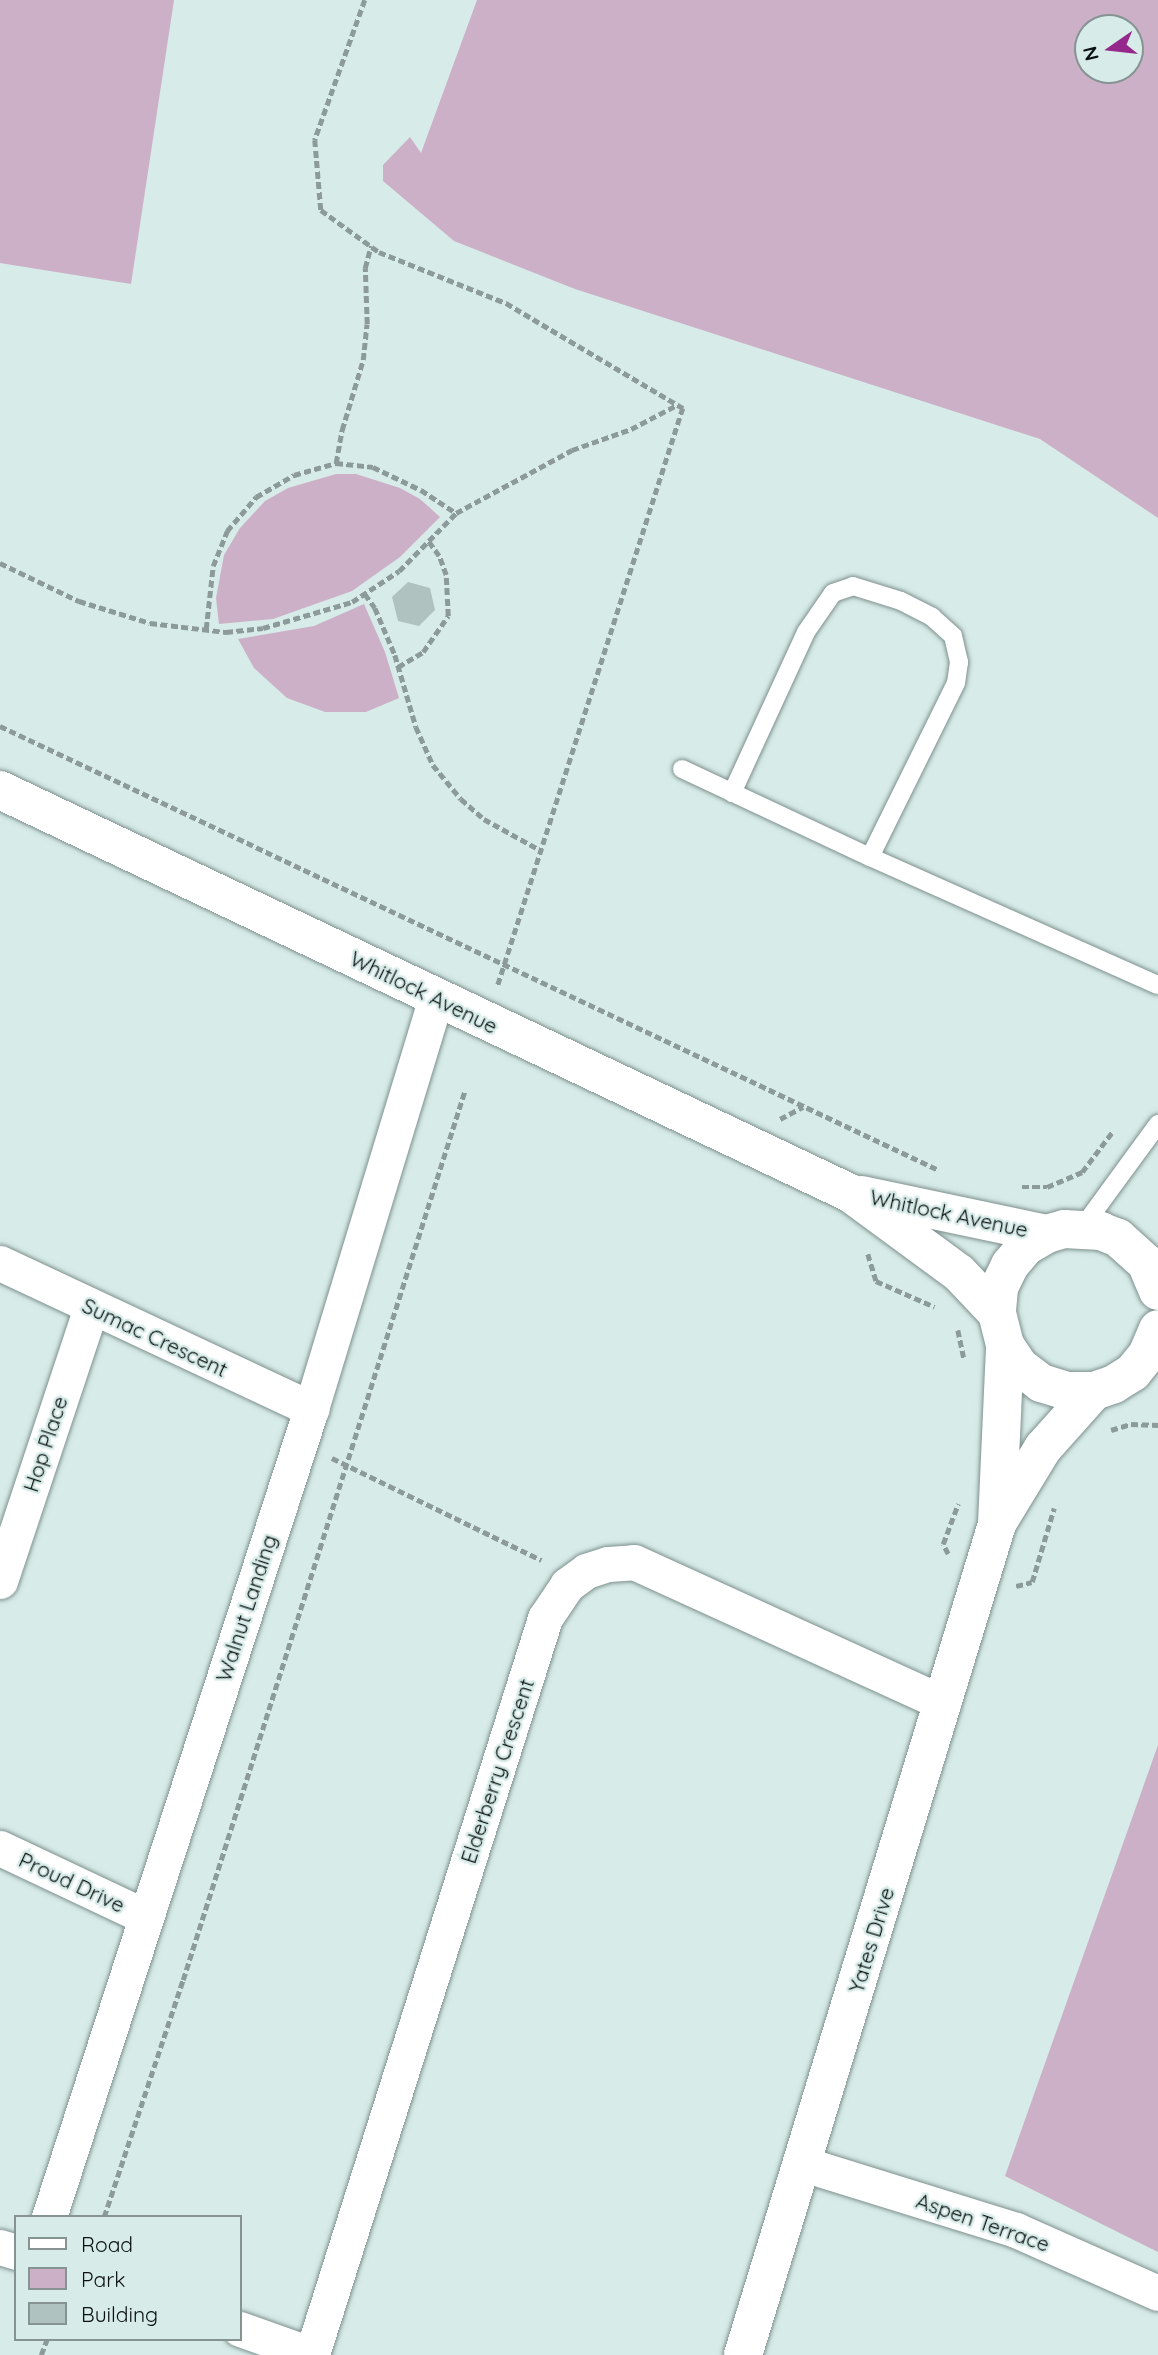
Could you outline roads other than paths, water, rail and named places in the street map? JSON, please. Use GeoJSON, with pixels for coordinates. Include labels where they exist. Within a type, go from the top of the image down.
{"type":"FeatureCollection","features":[{"type":"Feature","properties":{"kind":"street","name":"Whitlock Avenue"},"geometry":{"type":"LineString","coordinates":[[0,790],[850,1193],[959,1273],[1001,1329],[1020,1367],[1041,1383],[1067,1391],[1126,1385]]}},
{"type":"Feature","properties":{"kind":"street","name":"Walnut Landing"},"geometry":{"type":"LineString","coordinates":[[50,2215],[311,1409],[436,998]]}},
{"type":"Feature","properties":{"kind":"street","name":"Whitlock Avenue"},"geometry":{"type":"LineString","coordinates":[[850,1193],[1118,1238],[1146,1263],[1158,1289]]}},
{"type":"Feature","properties":{"kind":"street","name":"Yates Drive"},"geometry":{"type":"LineString","coordinates":[[997,1524],[1001,1329],[999,1288],[1010,1265],[1026,1247],[1065,1231]]}},
{"type":"Feature","properties":{"kind":"street","name":"Sumac Crescent"},"geometry":{"type":"LineString","coordinates":[[0,1263],[311,1409]]}},
{"type":"Feature","properties":{"kind":"street","name":"Hop Place"},"geometry":{"type":"LineString","coordinates":[[0,1581],[91,1307]]}},
{"type":"Feature","properties":{"kind":"street","name":"Yates Drive"},"geometry":{"type":"LineString","coordinates":[[743,2355],[997,1524],[1043,1448],[1126,1385],[1147,1355],[1158,1333]]}},
{"type":"Feature","properties":{"kind":"street","name":"Elderberry Crescent"},"geometry":{"type":"LineString","coordinates":[[312,2355],[545,1618],[568,1586],[586,1571],[608,1564],[634,1562],[943,1703]]}},
{"type":"Feature","properties":{"kind":"street","name":"Proud Drive"},"geometry":{"type":"LineString","coordinates":[[0,1848],[145,1916]]}},
{"type":"Feature","properties":{"kind":"street","name":"Aspen Terrace"},"geometry":{"type":"LineString","coordinates":[[803,2164],[1016,2230],[1158,2293]]}},
{"type":"Feature","properties":{"kind":"street"},"geometry":{"type":"LineString","coordinates":[[242,2330],[312,2355]]}},
{"type":"Feature","properties":{"kind":"lane"},"geometry":{"type":"LineString","coordinates":[[732,793],[806,632],[833,593],[853,586],[901,601],[932,617],[953,636],[960,662],[956,683],[870,857]]}},
{"type":"Feature","properties":{"kind":"lane"},"geometry":{"type":"LineString","coordinates":[[682,769],[870,857],[1158,985]]}},
{"type":"Feature","properties":{"kind":"lane"},"geometry":{"type":"LineString","coordinates":[[1065,1231],[1158,1124]]}}]}
